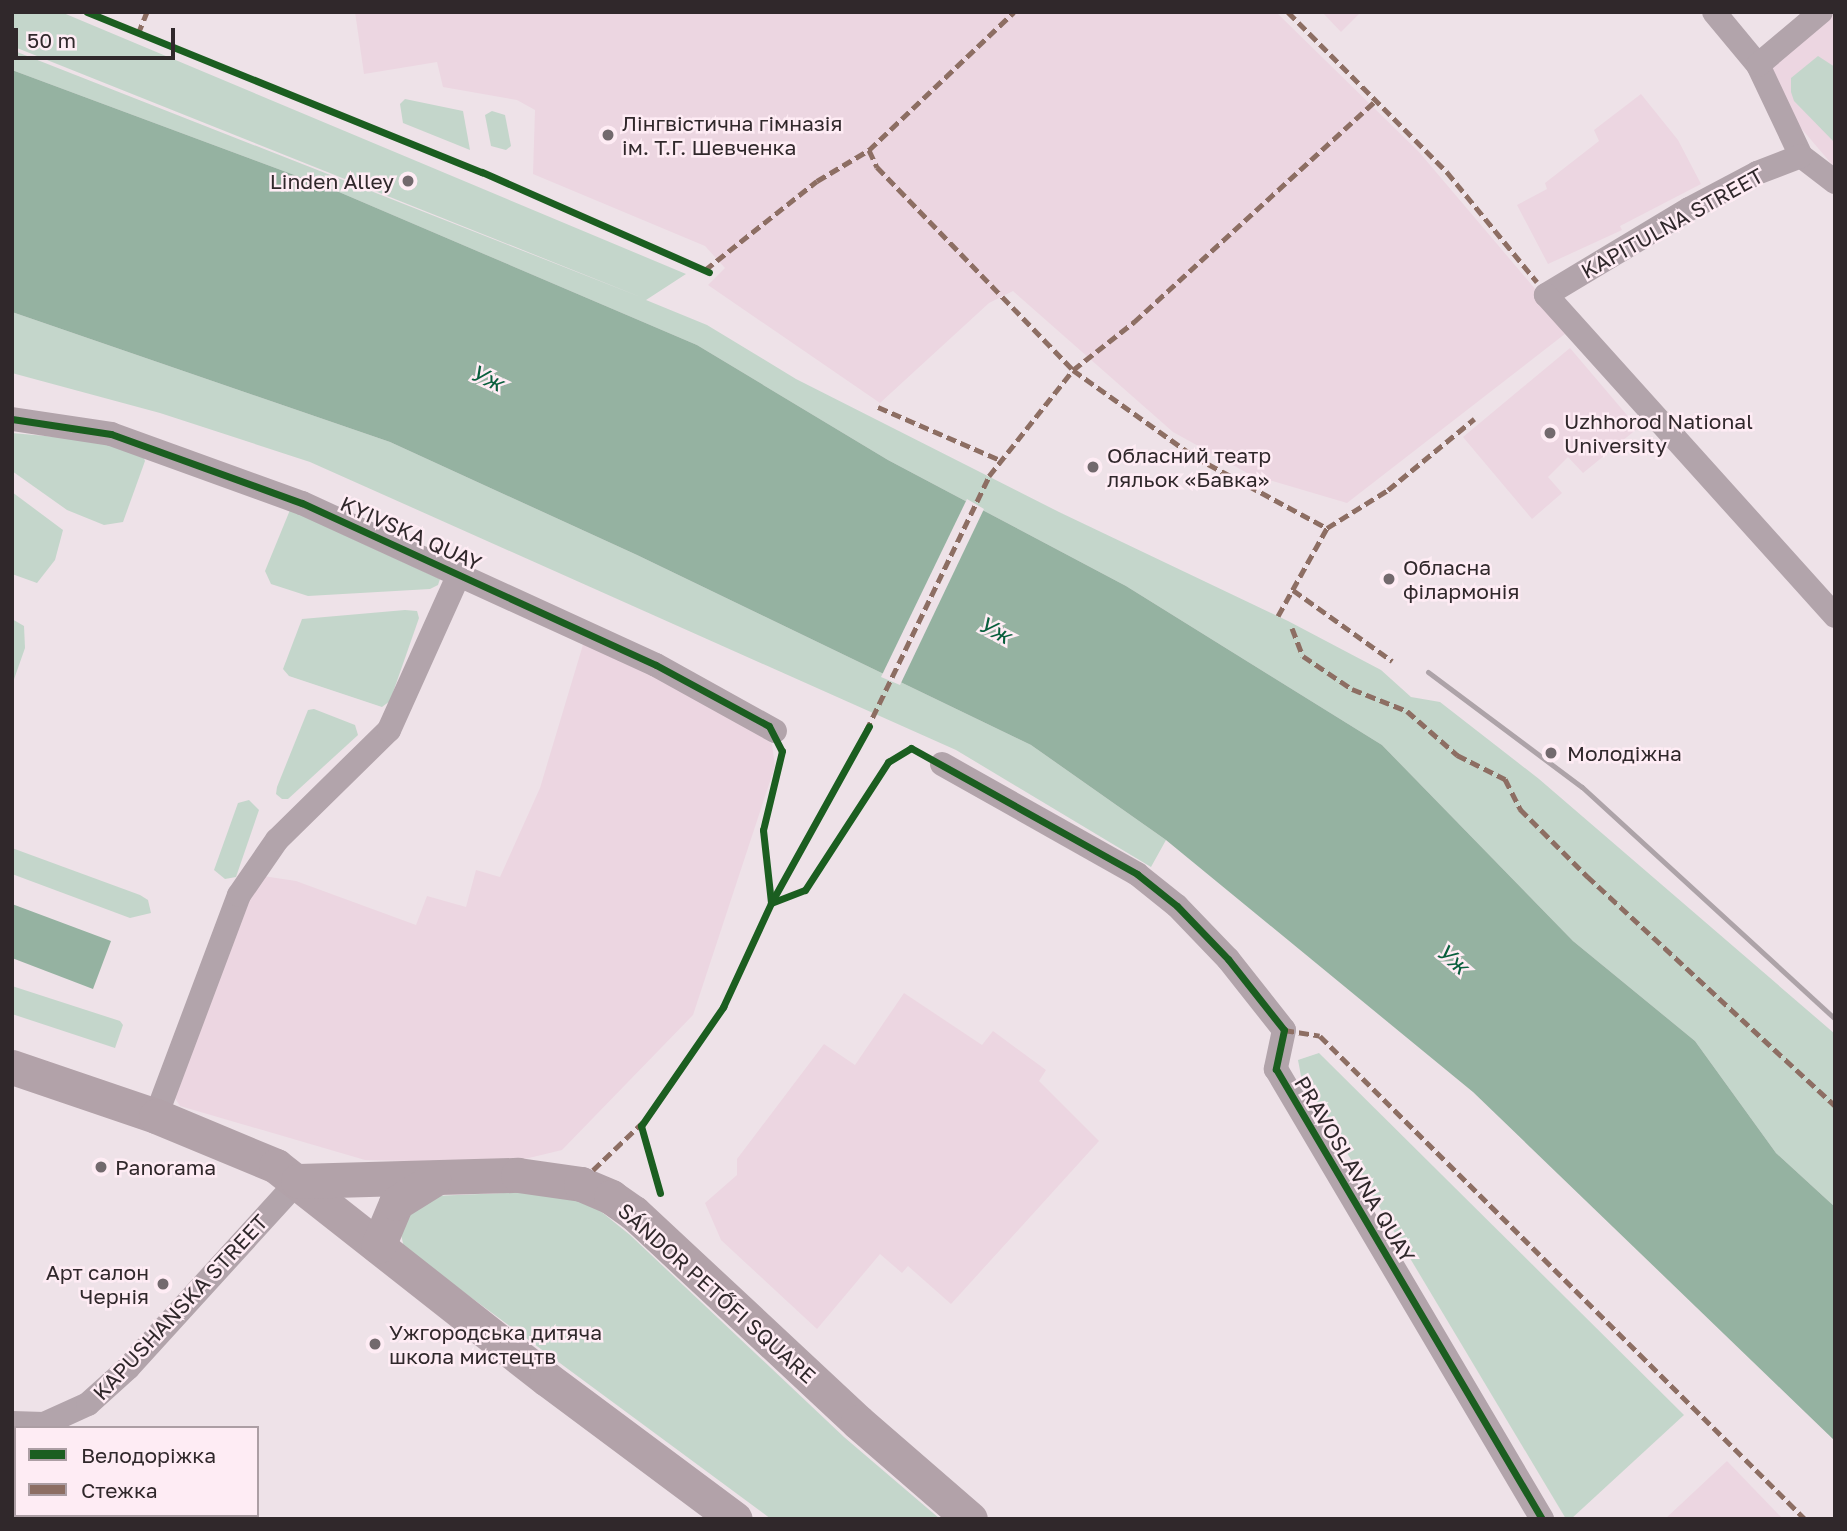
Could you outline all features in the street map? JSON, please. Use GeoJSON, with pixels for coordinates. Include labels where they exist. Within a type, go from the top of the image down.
{"type":"FeatureCollection","features":[{"type":"Feature","properties":{"kind":"main road"},"geometry":{"type":"LineString","coordinates":[[12,1067],[156,1116],[252,1154],[298,1181],[547,1379],[735,1519]]}},
{"type":"Feature","properties":{"kind":"main road","name":"SÁNDOR PETŐFI SQUARE"},"geometry":{"type":"LineString","coordinates":[[298,1181],[433,1180],[519,1175],[581,1184],[611,1197],[635,1213],[858,1422],[970,1519]]}},
{"type":"Feature","properties":{"kind":"main road"},"geometry":{"type":"LineString","coordinates":[[378,1246],[396,1203],[433,1180]]}},
{"type":"Feature","properties":{"kind":"street"},"geometry":{"type":"LineString","coordinates":[[1714,12],[1758,65],[1801,156],[1835,181]]}},
{"type":"Feature","properties":{"kind":"street"},"geometry":{"type":"LineString","coordinates":[[1758,65],[1821,12]]}},
{"type":"Feature","properties":{"kind":"street","name":"KAPITULNA STREET"},"geometry":{"type":"LineString","coordinates":[[1801,156],[1757,173],[1689,209],[1546,295],[1835,616]]}},
{"type":"Feature","properties":{"kind":"street","name":"KYIVSKA QUAY"},"geometry":{"type":"LineString","coordinates":[[12,419],[111,434],[145,444],[302,503],[656,665],[775,731]]}},
{"type":"Feature","properties":{"kind":"street"},"geometry":{"type":"LineString","coordinates":[[156,1116],[239,895],[277,840],[389,730],[459,574]]}},
{"type":"Feature","properties":{"kind":"street","name":"PRAVOSLAVNA QUAY"},"geometry":{"type":"LineString","coordinates":[[942,764],[1137,874],[1177,906],[1228,959],[1283,1030],[1276,1069],[1542,1519]]}},
{"type":"Feature","properties":{"kind":"street","name":"KAPUSHANSKA STREET"},"geometry":{"type":"LineString","coordinates":[[12,1423],[44,1424],[88,1404],[128,1368],[298,1181]]}},
{"type":"Feature","properties":{"kind":"shaded area"},"geometry":{"type":"Polygon","coordinates":[[[12,12],[61,12],[686,274],[646,300],[707,325],[796,379],[1059,512],[1288,621],[1381,670],[1411,697],[1440,702],[1539,779],[1835,1034],[1835,1207],[1776,1153],[1695,1041],[1573,941],[1382,745],[1126,586],[888,460],[697,345],[332,189],[12,70],[12,50],[643,298],[12,46],[12,12]]]}},
{"type":"Feature","properties":{"kind":"shaded area"},"geometry":{"type":"Polygon","coordinates":[[[355,12],[1276,12],[1419,152],[1570,330],[1347,503],[1249,474],[1173,432],[1013,291],[989,303],[880,403],[708,285],[725,268],[705,246],[533,174],[535,110],[517,100],[443,87],[437,62],[364,74],[355,12]]]}},
{"type":"Feature","properties":{"kind":"shaded area"},"geometry":{"type":"Polygon","coordinates":[[[1322,12],[1361,12],[1341,32],[1322,12]]]}},
{"type":"Feature","properties":{"kind":"shaded area"},"geometry":{"type":"Polygon","coordinates":[[[1829,12],[1835,12],[1835,168],[1789,114],[1768,67],[1829,12]]]}},
{"type":"Feature","properties":{"kind":"shaded area"},"geometry":{"type":"Polygon","coordinates":[[[1818,56],[1835,67],[1835,143],[1794,101],[1791,92],[1791,78],[1818,56]]]}},
{"type":"Feature","properties":{"kind":"shaded area"},"geometry":{"type":"Polygon","coordinates":[[[1641,94],[1678,140],[1701,184],[1620,226],[1622,230],[1548,264],[1517,205],[1547,189],[1545,183],[1599,141],[1594,130],[1641,94]]]}},
{"type":"Feature","properties":{"kind":"shaded area"},"geometry":{"type":"Polygon","coordinates":[[[405,99],[463,111],[470,150],[403,123],[400,104],[405,99]]]}},
{"type":"Feature","properties":{"kind":"shaded area"},"geometry":{"type":"Polygon","coordinates":[[[492,111],[505,115],[511,146],[506,150],[491,146],[485,115],[492,111]]]}},
{"type":"Feature","properties":{"kind":"shaded area"},"geometry":{"type":"Polygon","coordinates":[[[12,312],[390,442],[637,555],[1031,745],[1166,840],[1151,867],[956,750],[310,462],[160,413],[12,373],[12,312]]]}},
{"type":"Feature","properties":{"kind":"shaded area","name":"Uzhhorod National University"},"geometry":{"type":"Polygon","coordinates":[[[1570,348],[1638,428],[1583,473],[1568,457],[1548,477],[1562,493],[1532,519],[1463,437],[1570,348]]]}},
{"type":"Feature","properties":{"kind":"shaded area"},"geometry":{"type":"Polygon","coordinates":[[[12,433],[112,442],[142,453],[145,461],[123,522],[104,525],[67,510],[12,471],[12,433]]]}},
{"type":"Feature","properties":{"kind":"shaded area"},"geometry":{"type":"Polygon","coordinates":[[[12,492],[63,530],[55,560],[37,583],[12,574],[12,492]]]}},
{"type":"Feature","properties":{"kind":"shaded area"},"geometry":{"type":"Polygon","coordinates":[[[290,510],[440,579],[438,585],[430,589],[308,596],[271,584],[265,571],[290,510]]]}},
{"type":"Feature","properties":{"kind":"shaded area"},"geometry":{"type":"Polygon","coordinates":[[[417,611],[419,618],[390,701],[382,707],[289,676],[283,669],[302,619],[417,611]]]}},
{"type":"Feature","properties":{"kind":"shaded area"},"geometry":{"type":"Polygon","coordinates":[[[12,619],[24,626],[25,648],[12,685],[12,619]]]}},
{"type":"Feature","properties":{"kind":"shaded area"},"geometry":{"type":"Polygon","coordinates":[[[585,638],[710,700],[772,744],[775,766],[693,1015],[562,1150],[508,1163],[365,1160],[180,1106],[173,1095],[247,892],[263,876],[296,881],[416,925],[427,896],[466,907],[476,870],[500,877],[540,788],[585,638]]]}},
{"type":"Feature","properties":{"kind":"shaded area"},"geometry":{"type":"Polygon","coordinates":[[[314,709],[355,725],[358,735],[288,799],[282,799],[276,794],[277,787],[308,710],[314,709]]]}},
{"type":"Feature","properties":{"kind":"shaded area"},"geometry":{"type":"Polygon","coordinates":[[[249,800],[259,810],[236,877],[225,879],[214,870],[238,803],[249,800]]]}},
{"type":"Feature","properties":{"kind":"shaded area"},"geometry":{"type":"Polygon","coordinates":[[[12,848],[140,895],[148,900],[151,913],[130,918],[12,874],[12,848]]]}},
{"type":"Feature","properties":{"kind":"shaded area"},"geometry":{"type":"Polygon","coordinates":[[[12,986],[120,1021],[123,1025],[115,1048],[12,1014],[12,986]]]}},
{"type":"Feature","properties":{"kind":"shaded area"},"geometry":{"type":"Polygon","coordinates":[[[904,993],[982,1045],[993,1031],[1046,1070],[1039,1081],[1099,1141],[951,1304],[908,1266],[902,1273],[880,1254],[817,1329],[721,1240],[705,1203],[737,1175],[737,1159],[824,1044],[855,1065],[904,993]]]}},
{"type":"Feature","properties":{"kind":"shaded area"},"geometry":{"type":"Polygon","coordinates":[[[1319,1053],[1684,1415],[1571,1519],[1566,1519],[1301,1076],[1298,1060],[1319,1053]]]}},
{"type":"Feature","properties":{"kind":"shaded area"},"geometry":{"type":"Polygon","coordinates":[[[550,1191],[593,1205],[630,1235],[844,1437],[940,1519],[771,1519],[404,1248],[399,1225],[403,1213],[434,1196],[550,1191]]]}},
{"type":"Feature","properties":{"kind":"shaded area"},"geometry":{"type":"Polygon","coordinates":[[[1727,1461],[1783,1519],[1665,1519],[1727,1461]]]}},
{"type":"Feature","properties":{"kind":"water","name":"Уж"},"geometry":{"type":"Polygon","coordinates":[[[12,70],[332,189],[697,345],[888,460],[1126,586],[1382,745],[1573,941],[1695,1041],[1776,1153],[1835,1207],[1835,1441],[1473,1092],[1166,840],[1031,745],[637,555],[390,442],[12,312],[12,70]]]}},
{"type":"Feature","properties":{"kind":"water"},"geometry":{"type":"Polygon","coordinates":[[[12,904],[111,941],[93,989],[12,958],[12,904]]]}},
{"type":"Feature","properties":{"kind":"pier"},"geometry":{"type":"Polygon","coordinates":[[[967,499],[984,509],[900,685],[881,677],[967,499]]]}},
{"type":"Feature","properties":{"kind":"railway"},"geometry":{"type":"LineString","coordinates":[[1428,672],[1582,787],[1835,1019]]}},
{"type":"Feature","properties":{"kind":"marked path"},"geometry":{"type":"LineString","coordinates":[[138,34],[147,12]]}},
{"type":"Feature","properties":{"kind":"marked path"},"geometry":{"type":"LineString","coordinates":[[705,270],[817,181],[869,150],[1014,12]]}},
{"type":"Feature","properties":{"kind":"marked path"},"geometry":{"type":"LineString","coordinates":[[1288,12],[1447,172],[1537,282]]}},
{"type":"Feature","properties":{"kind":"marked path"},"geometry":{"type":"LineString","coordinates":[[866,731],[989,476],[1073,370],[1134,322],[1377,99]]}},
{"type":"Feature","properties":{"kind":"marked path"},"geometry":{"type":"LineString","coordinates":[[869,150],[877,167],[1073,370],[1195,457],[1327,528],[1388,490],[1474,419]]}},
{"type":"Feature","properties":{"kind":"marked path"},"geometry":{"type":"LineString","coordinates":[[878,407],[1002,461]]}},
{"type":"Feature","properties":{"kind":"marked path"},"geometry":{"type":"LineString","coordinates":[[1278,616],[1327,528]]}},
{"type":"Feature","properties":{"kind":"marked path"},"geometry":{"type":"LineString","coordinates":[[1293,590],[1392,661]]}},
{"type":"Feature","properties":{"kind":"marked path"},"geometry":{"type":"LineString","coordinates":[[1292,628],[1303,656],[1352,689],[1407,711],[1457,755],[1505,779],[1520,809],[1587,876],[1835,1106]]}},
{"type":"Feature","properties":{"kind":"marked path"},"geometry":{"type":"LineString","coordinates":[[1284,1030],[1320,1036],[1805,1519]]}},
{"type":"Feature","properties":{"kind":"marked path"},"geometry":{"type":"LineString","coordinates":[[593,1170],[643,1122]]}},
{"type":"Feature","properties":{"kind":"cycle path"},"geometry":{"type":"LineString","coordinates":[[87,12],[482,172],[709,272]]}},
{"type":"Feature","properties":{"kind":"cycle path"},"geometry":{"type":"LineString","coordinates":[[12,419],[111,434],[302,503],[656,665],[769,726],[782,751],[763,830],[771,903],[805,890],[888,762],[911,748],[1137,874],[1177,906],[1228,959],[1284,1030],[1276,1069],[1542,1519]]}},
{"type":"Feature","properties":{"kind":"cycle path"},"geometry":{"type":"LineString","coordinates":[[660,1193],[641,1126],[723,1007],[771,903],[869,726]]}},
{"type":"Feature","properties":{"kind":"place","name":"Лінгвістична гімназія ім. Т.Г. Шевченка"},"geometry":{"type":"Point","coordinates":[608,135]}},
{"type":"Feature","properties":{"kind":"place","name":"Linden Alley"},"geometry":{"type":"Point","coordinates":[408,181]}},
{"type":"Feature","properties":{"kind":"place","name":"Uzhhorod National University"},"geometry":{"type":"Point","coordinates":[1550,433]}},
{"type":"Feature","properties":{"kind":"place","name":"Обласний театр ляльок «Бавка»"},"geometry":{"type":"Point","coordinates":[1093,467]}},
{"type":"Feature","properties":{"kind":"place","name":"Обласна філармонія"},"geometry":{"type":"Point","coordinates":[1389,579]}},
{"type":"Feature","properties":{"kind":"place","name":"Молодіжна"},"geometry":{"type":"Point","coordinates":[1551,753]}},
{"type":"Feature","properties":{"kind":"place","name":"Panorama"},"geometry":{"type":"Point","coordinates":[101,1167]}},
{"type":"Feature","properties":{"kind":"place","name":"Арт салон Чернія"},"geometry":{"type":"Point","coordinates":[163,1284]}},
{"type":"Feature","properties":{"kind":"place","name":"Ужгородська дитяча школа мистецтв"},"geometry":{"type":"Point","coordinates":[375,1344]}}]}
